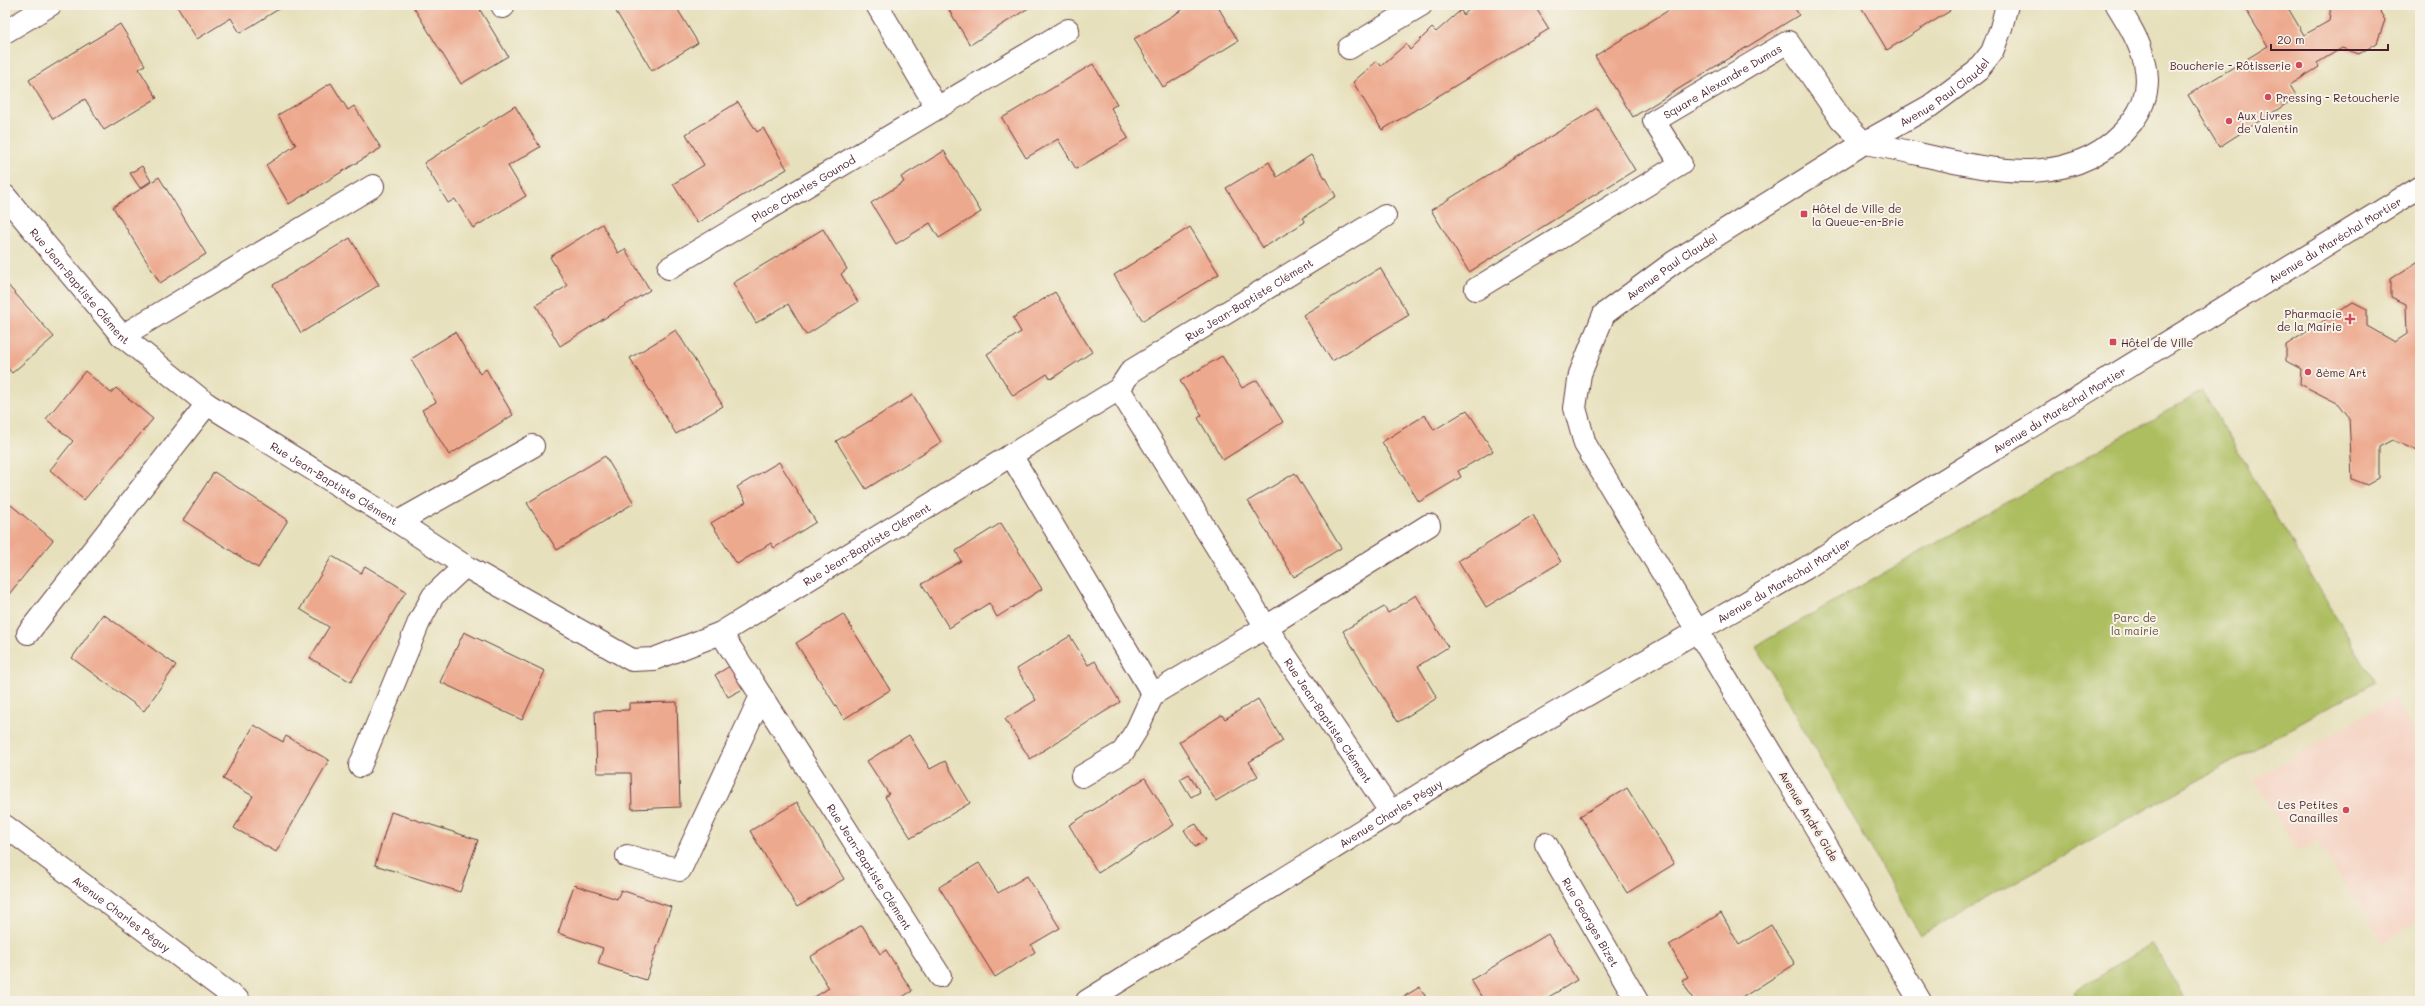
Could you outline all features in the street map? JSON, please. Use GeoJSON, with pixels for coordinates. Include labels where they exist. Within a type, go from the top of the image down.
{"type":"FeatureCollection","features":[{"type":"Feature","properties":{"kind":"street"},"geometry":{"type":"LineString","coordinates":[[5,32],[50,5]]}},
{"type":"Feature","properties":{"kind":"street"},"geometry":{"type":"LineString","coordinates":[[877,5],[937,108]]}},
{"type":"Feature","properties":{"kind":"street"},"geometry":{"type":"LineString","coordinates":[[1350,48],[1421,5]]}},
{"type":"Feature","properties":{"kind":"street","name":"Avenue Paul Claudel"},"geometry":{"type":"LineString","coordinates":[[1697,632],[1585,444],[1575,408],[1580,374],[1604,314],[1674,262],[1864,143],[1930,106],[1976,72],[1992,52],[2001,28],[2007,5]]}},
{"type":"Feature","properties":{"kind":"street"},"geometry":{"type":"LineString","coordinates":[[1864,143],[1896,148],[1945,162],[2017,171],[2048,171],[2092,157],[2126,130],[2140,111],[2146,86],[2146,60],[2138,37],[2117,5]]}},
{"type":"Feature","properties":{"kind":"street","name":"Place Charles Gounod"},"geometry":{"type":"LineString","coordinates":[[669,268],[1068,30]]}},
{"type":"Feature","properties":{"kind":"street","name":"Square Alexandre Dumas"},"geometry":{"type":"LineString","coordinates":[[1476,289],[1682,164],[1654,121],[1788,42],[1841,119],[1864,143]]}},
{"type":"Feature","properties":{"kind":"street"},"geometry":{"type":"LineString","coordinates":[[122,336],[373,186]]}},
{"type":"Feature","properties":{"kind":"street","name":"Avenue du Maréchal Mortier"},"geometry":{"type":"LineString","coordinates":[[1697,632],[1837,549],[1897,508],[2420,188]]}},
{"type":"Feature","properties":{"kind":"street","name":"Rue Jean-Baptiste Clément"},"geometry":{"type":"LineString","coordinates":[[8,206],[122,336],[207,404],[398,522],[465,566],[632,660],[654,659],[721,633],[1119,389],[1132,371],[1385,216]]}},
{"type":"Feature","properties":{"kind":"street","name":"Rue Jean-Baptiste Clément"},"geometry":{"type":"LineString","coordinates":[[1119,389],[1266,627],[1392,814]]}},
{"type":"Feature","properties":{"kind":"street"},"geometry":{"type":"LineString","coordinates":[[28,634],[207,404]]}},
{"type":"Feature","properties":{"kind":"street"},"geometry":{"type":"LineString","coordinates":[[398,522],[533,446]]}},
{"type":"Feature","properties":{"kind":"street"},"geometry":{"type":"LineString","coordinates":[[1011,455],[1153,694]]}},
{"type":"Feature","properties":{"kind":"street"},"geometry":{"type":"LineString","coordinates":[[1082,776],[1123,752],[1137,729],[1153,694],[1266,627],[1429,525]]}},
{"type":"Feature","properties":{"kind":"street"},"geometry":{"type":"LineString","coordinates":[[360,766],[419,622],[433,596],[465,566]]}},
{"type":"Feature","properties":{"kind":"street","name":"Avenue Charles Péguy"},"geometry":{"type":"LineString","coordinates":[[1087,1001],[1392,814],[1485,754],[1697,632]]}},
{"type":"Feature","properties":{"kind":"street","name":"Avenue André Gide"},"geometry":{"type":"LineString","coordinates":[[1697,632],[1920,1001]]}},
{"type":"Feature","properties":{"kind":"street","name":"Rue Jean-Baptiste Clément"},"geometry":{"type":"LineString","coordinates":[[721,633],[940,976]]}},
{"type":"Feature","properties":{"kind":"street"},"geometry":{"type":"LineString","coordinates":[[628,856],[680,870],[761,696]]}},
{"type":"Feature","properties":{"kind":"street","name":"Avenue Charles Péguy"},"geometry":{"type":"LineString","coordinates":[[5,826],[239,1001]]}},
{"type":"Feature","properties":{"kind":"street","name":"Rue Georges Bizet"},"geometry":{"type":"LineString","coordinates":[[1546,844],[1637,1001]]}},
{"type":"Feature","properties":{"kind":"shaded area","name":"Les Petites Canailles"},"geometry":{"type":"Polygon","coordinates":[[[2394,698],[2420,743],[2420,920],[2383,942],[2317,841],[2297,851],[2254,780],[2394,698]]]}},
{"type":"Feature","properties":{"kind":"green space","name":"Parc de la mairie"},"geometry":{"type":"Polygon","coordinates":[[[2202,391],[2375,682],[1920,935],[1756,646],[2202,391]]]}},
{"type":"Feature","properties":{"kind":"green space"},"geometry":{"type":"Polygon","coordinates":[[[2152,944],[2187,1001],[2078,1001],[2074,992],[2152,944]]]}},
{"type":"Feature","properties":{"kind":"building"},"geometry":{"type":"Polygon","coordinates":[[[176,5],[281,5],[282,7],[240,33],[231,18],[197,39],[176,5]]]}},
{"type":"Feature","properties":{"kind":"building"},"geometry":{"type":"Polygon","coordinates":[[[419,5],[477,5],[508,56],[461,84],[414,8],[419,5]]]}},
{"type":"Feature","properties":{"kind":"building"},"geometry":{"type":"Polygon","coordinates":[[[612,5],[675,5],[698,43],[652,71],[612,5]]]}},
{"type":"Feature","properties":{"kind":"building"},"geometry":{"type":"Polygon","coordinates":[[[946,5],[1028,5],[1030,7],[970,45],[946,5]]]}},
{"type":"Feature","properties":{"kind":"building"},"geometry":{"type":"Polygon","coordinates":[[[1190,5],[1217,5],[1238,41],[1163,87],[1134,39],[1190,5]]]}},
{"type":"Feature","properties":{"kind":"building"},"geometry":{"type":"Polygon","coordinates":[[[1475,5],[1534,5],[1549,29],[1382,130],[1353,82],[1377,61],[1381,66],[1406,44],[1410,50],[1432,28],[1436,32],[1461,10],[1463,15],[1475,5]]]}},
{"type":"Feature","properties":{"kind":"building"},"geometry":{"type":"Polygon","coordinates":[[[1677,5],[1793,5],[1799,15],[1633,117],[1595,56],[1677,5]]]}},
{"type":"Feature","properties":{"kind":"building"},"geometry":{"type":"Polygon","coordinates":[[[1860,5],[1946,5],[1950,11],[1887,50],[1860,5]]]}},
{"type":"Feature","properties":{"kind":"building"},"geometry":{"type":"Polygon","coordinates":[[[2243,5],[2293,5],[2288,8],[2304,35],[2329,21],[2331,5],[2376,5],[2385,20],[2377,43],[2359,54],[2342,48],[2317,63],[2319,67],[2290,85],[2297,97],[2219,147],[2188,95],[2268,46],[2243,5]]]}},
{"type":"Feature","properties":{"kind":"building"},"geometry":{"type":"Polygon","coordinates":[[[120,24],[145,65],[139,69],[157,98],[104,130],[85,99],[53,119],[29,80],[120,24]]]}},
{"type":"Feature","properties":{"kind":"building"},"geometry":{"type":"Polygon","coordinates":[[[1093,64],[1117,104],[1111,108],[1128,138],[1076,169],[1058,139],[1026,158],[1002,118],[1093,64]]]}},
{"type":"Feature","properties":{"kind":"building"},"geometry":{"type":"Polygon","coordinates":[[[331,83],[348,110],[354,106],[381,148],[289,204],[266,165],[296,145],[278,115],[331,83]]]}},
{"type":"Feature","properties":{"kind":"building"},"geometry":{"type":"Polygon","coordinates":[[[738,102],[757,132],[763,128],[787,169],[697,223],[673,184],[704,165],[686,134],[738,102]]]}},
{"type":"Feature","properties":{"kind":"building"},"geometry":{"type":"Polygon","coordinates":[[[515,106],[540,147],[508,166],[526,196],[473,228],[455,199],[448,203],[424,163],[515,106]]]}},
{"type":"Feature","properties":{"kind":"building"},"geometry":{"type":"Polygon","coordinates":[[[1597,108],[1635,170],[1469,272],[1431,210],[1597,108]]]}},
{"type":"Feature","properties":{"kind":"building"},"geometry":{"type":"Polygon","coordinates":[[[944,151],[981,212],[939,238],[930,223],[896,244],[871,203],[904,182],[901,177],[944,151]]]}},
{"type":"Feature","properties":{"kind":"building"},"geometry":{"type":"Polygon","coordinates":[[[1311,155],[1336,196],[1302,218],[1305,222],[1263,248],[1226,188],[1269,162],[1277,177],[1311,155]]]}},
{"type":"Feature","properties":{"kind":"building"},"geometry":{"type":"Polygon","coordinates":[[[142,166],[151,181],[140,188],[130,173],[142,166]]]}},
{"type":"Feature","properties":{"kind":"building"},"geometry":{"type":"Polygon","coordinates":[[[159,177],[206,254],[160,283],[113,207],[159,177]]]}},
{"type":"Feature","properties":{"kind":"building"},"geometry":{"type":"Polygon","coordinates":[[[602,224],[618,253],[625,249],[650,290],[560,346],[536,305],[567,286],[550,257],[602,224]]]}},
{"type":"Feature","properties":{"kind":"building"},"geometry":{"type":"Polygon","coordinates":[[[1190,227],[1219,274],[1143,321],[1114,275],[1190,227]]]}},
{"type":"Feature","properties":{"kind":"building"},"geometry":{"type":"Polygon","coordinates":[[[823,229],[847,269],[841,274],[858,302],[806,335],[788,304],[756,323],[733,283],[823,229]]]}},
{"type":"Feature","properties":{"kind":"building"},"geometry":{"type":"Polygon","coordinates":[[[350,238],[379,285],[301,333],[273,285],[350,238]]]}},
{"type":"Feature","properties":{"kind":"building"},"geometry":{"type":"Polygon","coordinates":[[[2420,260],[2420,452],[2392,440],[2379,447],[2379,478],[2367,485],[2352,479],[2349,417],[2339,404],[2300,384],[2301,369],[2286,361],[2286,345],[2353,302],[2367,309],[2367,326],[2395,342],[2407,334],[2406,304],[2391,297],[2391,279],[2420,260]]]}},
{"type":"Feature","properties":{"kind":"building"},"geometry":{"type":"Polygon","coordinates":[[[1380,268],[1409,315],[1332,361],[1303,315],[1380,268]]]}},
{"type":"Feature","properties":{"kind":"building"},"geometry":{"type":"Polygon","coordinates":[[[5,282],[54,337],[12,373],[5,365],[5,282]]]}},
{"type":"Feature","properties":{"kind":"building"},"geometry":{"type":"Polygon","coordinates":[[[1055,292],[1092,352],[1051,379],[1047,374],[1013,396],[987,354],[1021,332],[1013,318],[1055,292]]]}},
{"type":"Feature","properties":{"kind":"building"},"geometry":{"type":"Polygon","coordinates":[[[676,330],[723,406],[676,434],[630,358],[676,330]]]}},
{"type":"Feature","properties":{"kind":"building"},"geometry":{"type":"Polygon","coordinates":[[[455,332],[480,374],[486,369],[513,415],[449,455],[422,410],[436,402],[411,359],[455,332]]]}},
{"type":"Feature","properties":{"kind":"building"},"geometry":{"type":"Polygon","coordinates":[[[1222,356],[1242,388],[1257,380],[1283,422],[1223,460],[1198,418],[1202,415],[1180,381],[1222,356]]]}},
{"type":"Feature","properties":{"kind":"building"},"geometry":{"type":"Polygon","coordinates":[[[85,371],[111,393],[116,388],[153,419],[84,500],[50,470],[73,441],[46,419],[85,371]]]}},
{"type":"Feature","properties":{"kind":"building"},"geometry":{"type":"Polygon","coordinates":[[[913,395],[941,442],[866,489],[836,441],[913,395]]]}},
{"type":"Feature","properties":{"kind":"building"},"geometry":{"type":"Polygon","coordinates":[[[1467,410],[1493,451],[1458,471],[1461,477],[1419,502],[1382,442],[1425,415],[1434,430],[1467,410]]]}},
{"type":"Feature","properties":{"kind":"building"},"geometry":{"type":"Polygon","coordinates":[[[605,456],[634,503],[557,550],[527,503],[605,456]]]}},
{"type":"Feature","properties":{"kind":"building"},"geometry":{"type":"Polygon","coordinates":[[[779,462],[816,522],[774,548],[771,543],[737,564],[711,523],[746,502],[737,487],[779,462]]]}},
{"type":"Feature","properties":{"kind":"building"},"geometry":{"type":"Polygon","coordinates":[[[214,472],[288,520],[258,568],[183,520],[214,472]]]}},
{"type":"Feature","properties":{"kind":"building"},"geometry":{"type":"Polygon","coordinates":[[[1295,473],[1341,548],[1294,577],[1248,501],[1295,473]]]}},
{"type":"Feature","properties":{"kind":"building"},"geometry":{"type":"Polygon","coordinates":[[[11,505],[53,540],[5,599],[5,512],[11,505]]]}},
{"type":"Feature","properties":{"kind":"building"},"geometry":{"type":"Polygon","coordinates":[[[1533,515],[1561,562],[1486,607],[1458,561],[1533,515]]]}},
{"type":"Feature","properties":{"kind":"building"},"geometry":{"type":"Polygon","coordinates":[[[1001,523],[1042,589],[997,617],[989,603],[949,628],[922,584],[961,561],[956,551],[1001,523]]]}},
{"type":"Feature","properties":{"kind":"building"},"geometry":{"type":"Polygon","coordinates":[[[332,556],[361,573],[365,566],[406,591],[351,682],[310,658],[329,627],[300,609],[332,556]]]}},
{"type":"Feature","properties":{"kind":"building"},"geometry":{"type":"Polygon","coordinates":[[[1416,595],[1448,647],[1418,666],[1437,698],[1398,722],[1343,631],[1384,607],[1388,613],[1416,595]]]}},
{"type":"Feature","properties":{"kind":"building"},"geometry":{"type":"Polygon","coordinates":[[[103,614],[176,665],[144,711],[72,658],[103,614]]]}},
{"type":"Feature","properties":{"kind":"building"},"geometry":{"type":"Polygon","coordinates":[[[843,614],[890,690],[844,719],[796,643],[843,614]]]}},
{"type":"Feature","properties":{"kind":"building"},"geometry":{"type":"Polygon","coordinates":[[[464,632],[545,671],[522,720],[440,682],[464,632]]]}},
{"type":"Feature","properties":{"kind":"building"},"geometry":{"type":"Polygon","coordinates":[[[1070,636],[1088,665],[1095,661],[1120,702],[1030,759],[1005,719],[1036,700],[1017,669],[1070,636]]]}},
{"type":"Feature","properties":{"kind":"building"},"geometry":{"type":"Polygon","coordinates":[[[730,666],[743,689],[728,697],[715,675],[730,666]]]}},
{"type":"Feature","properties":{"kind":"building"},"geometry":{"type":"Polygon","coordinates":[[[1258,699],[1283,741],[1249,762],[1258,776],[1216,801],[1179,742],[1222,715],[1225,719],[1258,699]]]}},
{"type":"Feature","properties":{"kind":"building"},"geometry":{"type":"Polygon","coordinates":[[[677,702],[680,807],[632,809],[631,773],[597,773],[595,711],[629,710],[629,703],[677,702]]]}},
{"type":"Feature","properties":{"kind":"building"},"geometry":{"type":"Polygon","coordinates":[[[254,725],[283,742],[286,736],[329,760],[276,852],[234,828],[253,796],[223,779],[254,725]]]}},
{"type":"Feature","properties":{"kind":"building"},"geometry":{"type":"Polygon","coordinates":[[[909,735],[930,769],[945,761],[970,803],[911,838],[885,797],[889,794],[867,761],[909,735]]]}},
{"type":"Feature","properties":{"kind":"building"},"geometry":{"type":"Polygon","coordinates":[[[1189,774],[1200,792],[1191,797],[1180,779],[1189,774]]]}},
{"type":"Feature","properties":{"kind":"building"},"geometry":{"type":"Polygon","coordinates":[[[1145,778],[1174,825],[1098,873],[1069,825],[1145,778]]]}},
{"type":"Feature","properties":{"kind":"building"},"geometry":{"type":"Polygon","coordinates":[[[1627,788],[1674,864],[1627,893],[1580,816],[1627,788]]]}},
{"type":"Feature","properties":{"kind":"building"},"geometry":{"type":"Polygon","coordinates":[[[797,802],[844,879],[797,907],[750,831],[797,802]]]}},
{"type":"Feature","properties":{"kind":"building"},"geometry":{"type":"Polygon","coordinates":[[[391,812],[478,840],[460,892],[375,865],[391,812]]]}},
{"type":"Feature","properties":{"kind":"building"},"geometry":{"type":"Polygon","coordinates":[[[1196,824],[1206,840],[1195,847],[1184,830],[1196,824]]]}},
{"type":"Feature","properties":{"kind":"building"},"geometry":{"type":"Polygon","coordinates":[[[979,863],[998,893],[1027,876],[1060,928],[1031,945],[1035,952],[995,977],[939,887],[979,863]]]}},
{"type":"Feature","properties":{"kind":"building"},"geometry":{"type":"Polygon","coordinates":[[[574,885],[617,899],[621,890],[671,907],[646,980],[598,964],[603,948],[558,933],[574,885]]]}},
{"type":"Feature","properties":{"kind":"building"},"geometry":{"type":"Polygon","coordinates":[[[1721,913],[1739,945],[1771,925],[1795,964],[1737,1001],[1694,1001],[1682,980],[1688,977],[1669,945],[1721,913]]]}},
{"type":"Feature","properties":{"kind":"building"},"geometry":{"type":"Polygon","coordinates":[[[862,925],[880,954],[886,950],[912,991],[896,1001],[808,1001],[829,988],[810,957],[862,925]]]}},
{"type":"Feature","properties":{"kind":"building"},"geometry":{"type":"Polygon","coordinates":[[[1548,934],[1577,980],[1542,1001],[1484,1001],[1471,980],[1548,934]]]}},
{"type":"Feature","properties":{"kind":"building"},"geometry":{"type":"Polygon","coordinates":[[[1420,987],[1428,1001],[1396,1001],[1420,987]]]}},
{"type":"Feature","properties":{"kind":"place","name":"Boucherie - Rôtisserie"},"geometry":{"type":"Point","coordinates":[2299,65]}},
{"type":"Feature","properties":{"kind":"place","name":"Pressing - Retoucherie"},"geometry":{"type":"Point","coordinates":[2268,97]}},
{"type":"Feature","properties":{"kind":"place","name":"Aux Livres de Valentin"},"geometry":{"type":"Point","coordinates":[2229,121]}},
{"type":"Feature","properties":{"kind":"place","name":"Hôtel de Ville de la Queue-en-Brie"},"geometry":{"type":"Point","coordinates":[1804,214]}},
{"type":"Feature","properties":{"kind":"place","name":"Pharmacie de la Mairie"},"geometry":{"type":"Point","coordinates":[2350,319]}},
{"type":"Feature","properties":{"kind":"place","name":"Hôtel de Ville"},"geometry":{"type":"Point","coordinates":[2113,342]}},
{"type":"Feature","properties":{"kind":"place","name":"8ème Art"},"geometry":{"type":"Point","coordinates":[2308,372]}},
{"type":"Feature","properties":{"kind":"place","name":"Les Petites Canailles"},"geometry":{"type":"Point","coordinates":[2346,810]}}]}
